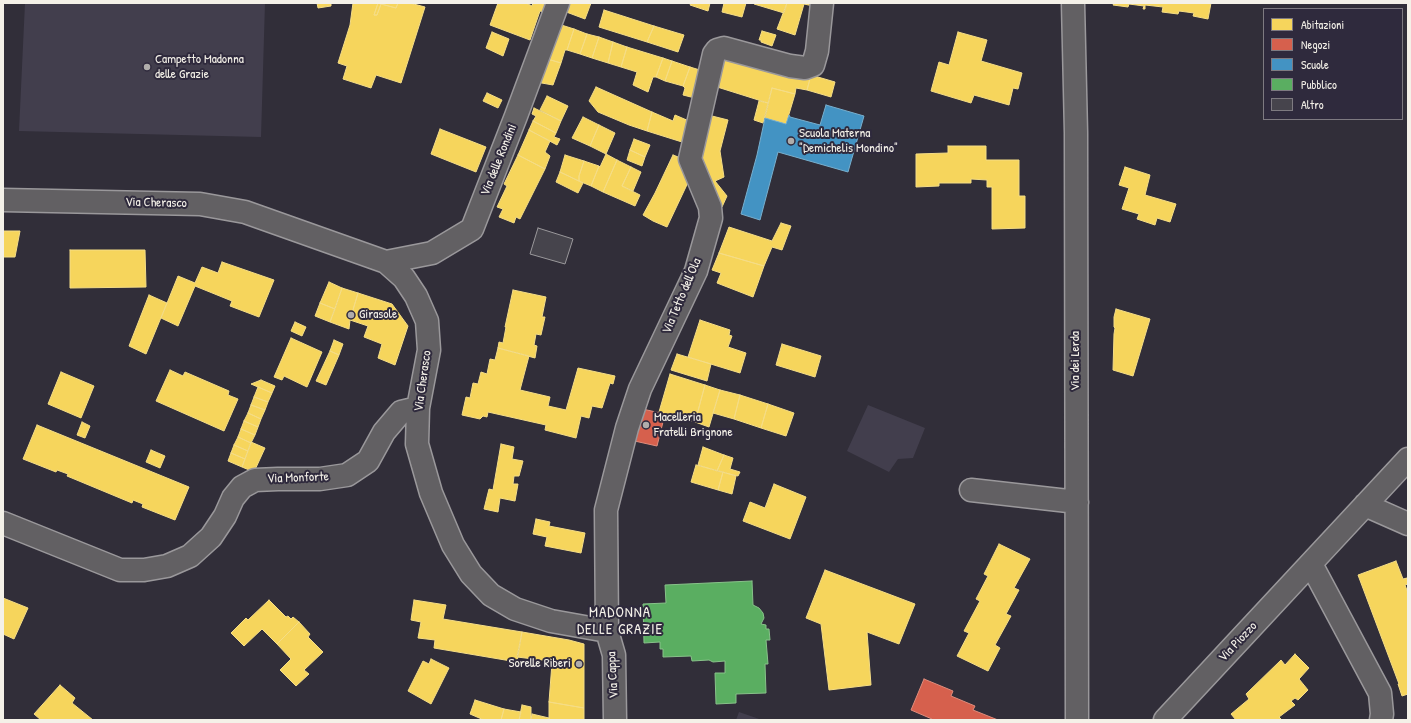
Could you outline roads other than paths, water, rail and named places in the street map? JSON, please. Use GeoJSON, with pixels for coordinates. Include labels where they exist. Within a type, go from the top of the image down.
{"type":"FeatureCollection","features":[{"type":"Feature","properties":{"kind":"street","name":"Via delle Rondini"},"geometry":{"type":"LineString","coordinates":[[386,262],[432,254],[472,229],[558,3]]}},
{"type":"Feature","properties":{"kind":"street","name":"Via Tetto dell'Ola"},"geometry":{"type":"LineString","coordinates":[[607,631],[606,510],[626,428],[640,389],[696,271],[711,218],[710,207],[690,159],[714,54],[717,50],[724,48],[790,66],[805,68],[813,65],[817,51],[822,3]]}},
{"type":"Feature","properties":{"kind":"street","name":"Via dei Lerda"},"geometry":{"type":"LineString","coordinates":[[1073,3],[1076,133],[1077,720]]}},
{"type":"Feature","properties":{"kind":"street","name":"Via Cherasco"},"geometry":{"type":"LineString","coordinates":[[3,200],[200,204],[245,212],[386,262],[404,278],[416,296],[427,321],[428,350],[418,408],[417,444],[431,493],[453,545],[471,574],[491,595],[515,609],[551,621],[607,631]]}},
{"type":"Feature","properties":{"kind":"street","name":"Via Monforte"},"geometry":{"type":"LineString","coordinates":[[3,523],[120,570],[144,570],[167,566],[190,556],[211,538],[225,516],[233,498],[242,487],[255,480],[320,479],[347,475],[368,461],[384,432],[401,412],[418,408]]}},
{"type":"Feature","properties":{"kind":"street","name":"Via Piozzo"},"geometry":{"type":"LineString","coordinates":[[1165,720],[1408,459]]}},
{"type":"Feature","properties":{"kind":"street"},"geometry":{"type":"LineString","coordinates":[[971,490],[1077,502]]}},
{"type":"Feature","properties":{"kind":"street"},"geometry":{"type":"LineString","coordinates":[[1366,505],[1408,524]]}},
{"type":"Feature","properties":{"kind":"street"},"geometry":{"type":"LineString","coordinates":[[1311,564],[1380,692],[1382,714],[1381,720]]}},
{"type":"Feature","properties":{"kind":"street","name":"Via Cappa"},"geometry":{"type":"LineString","coordinates":[[607,631],[614,655],[615,720]]}},
{"type":"Feature","properties":{"kind":"place","name":"Campetto Madonna delle Grazie"},"geometry":{"type":"Point","coordinates":[147,67]}},
{"type":"Feature","properties":{"kind":"place","name":"Scuola Materna \"Demichelis Mondino\""},"geometry":{"type":"Point","coordinates":[791,141]}},
{"type":"Feature","properties":{"kind":"place","name":"Girasole"},"geometry":{"type":"Point","coordinates":[351,315]}},
{"type":"Feature","properties":{"kind":"place","name":"Macelleria Fratelli Brignone"},"geometry":{"type":"Point","coordinates":[646,425]}},
{"type":"Feature","properties":{"kind":"place","name":"Sorelle Riberi"},"geometry":{"type":"Point","coordinates":[579,664]}},
{"type":"Feature","properties":{"kind":"district","name":"MADONNA DELLE GRAZIE"},"geometry":{"type":"Point","coordinates":[620,622]}}]}
